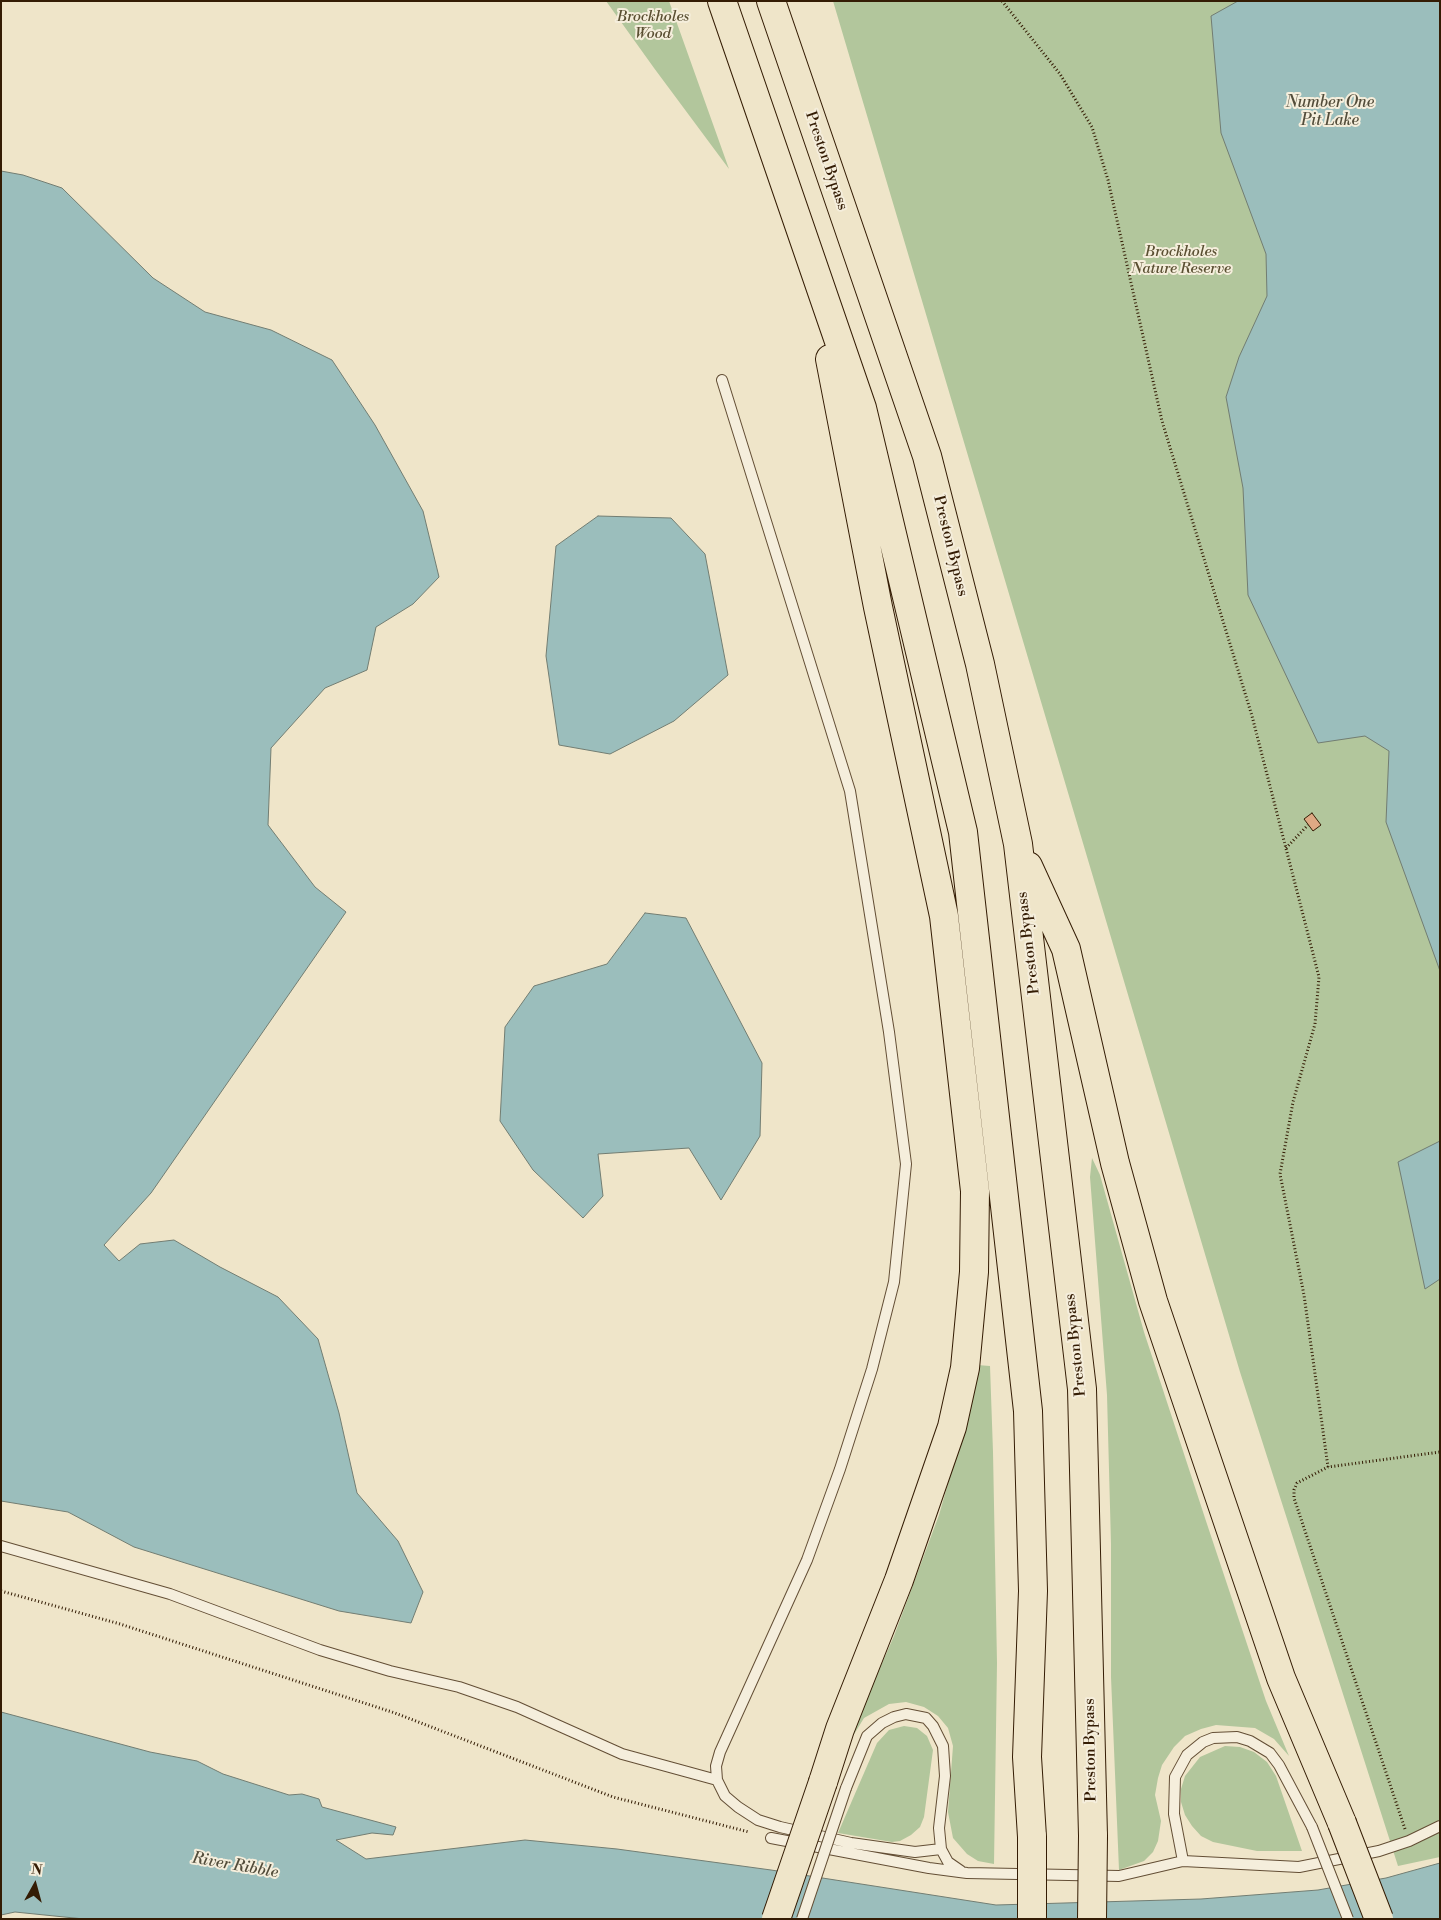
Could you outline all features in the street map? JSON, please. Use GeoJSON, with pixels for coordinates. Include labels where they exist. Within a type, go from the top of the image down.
{"type":"FeatureCollection","features":[{"type":"Feature","properties":{"kind":"highway"},"geometry":{"type":"LineString","coordinates":[[722,1],[862,408],[963,832],[1028,1411],[1033,1591],[1026,1757],[1032,1837],[1032,1919]]}},
{"type":"Feature","properties":{"kind":"highway","name":"Preston Bypass"},"geometry":{"type":"LineString","coordinates":[[771,1],[927,456],[980,664],[1018,844],[1082,1389],[1093,1836],[1092,1919]]}},
{"type":"Feature","properties":{"kind":"highway"},"geometry":{"type":"LineString","coordinates":[[776,1919],[834,1785],[840,1729],[899,1580],[952,1427],[965,1368],[971,1321],[974,1272],[974,1192],[944,916],[878,606],[811,260]]}},
{"type":"Feature","properties":{"kind":"highway"},"geometry":{"type":"LineString","coordinates":[[1018,844],[1066,948],[1115,1163],[1153,1301],[1281,1678],[1342,1823],[1379,1919]]}},
{"type":"Feature","properties":{"kind":"lane"},"geometry":{"type":"LineString","coordinates":[[722,380],[850,791],[889,1032],[906,1164],[894,1282],[872,1369],[807,1560],[720,1752],[716,1766],[717,1780],[725,1796],[738,1807],[758,1820],[780,1827],[851,1843],[915,1852],[942,1849]]}},
{"type":"Feature","properties":{"kind":"lane"},"geometry":{"type":"LineString","coordinates":[[1,1546],[170,1594],[320,1650],[390,1671],[459,1687],[517,1707],[622,1754],[717,1780]]}},
{"type":"Feature","properties":{"kind":"lane"},"geometry":{"type":"LineString","coordinates":[[802,1919],[834,1785],[867,1736],[882,1723],[894,1717],[906,1714],[926,1718],[936,1730],[943,1746],[945,1776],[939,1828],[942,1849],[948,1862],[964,1873]]}},
{"type":"Feature","properties":{"kind":"lane"},"geometry":{"type":"LineString","coordinates":[[1183,1861],[1174,1814],[1175,1777],[1187,1755],[1203,1742],[1213,1738],[1237,1738],[1250,1741],[1270,1753],[1279,1765],[1312,1827],[1348,1919]]}},
{"type":"Feature","properties":{"kind":"lane"},"geometry":{"type":"LineString","coordinates":[[771,1838],[964,1873],[1119,1876],[1183,1861],[1299,1867],[1379,1851],[1409,1842],[1440,1826]]}},
{"type":"Feature","properties":{"kind":"path"},"geometry":{"type":"LineString","coordinates":[[1002,1],[1060,74],[1092,127],[1108,180],[1162,421],[1252,716],[1319,977],[1316,1024],[1293,1102],[1280,1174],[1304,1295],[1328,1467]]}},
{"type":"Feature","properties":{"kind":"path"},"geometry":{"type":"LineString","coordinates":[[1286,848],[1308,825]]}},
{"type":"Feature","properties":{"kind":"path"},"geometry":{"type":"LineString","coordinates":[[1409,1842],[1294,1498],[1294,1490],[1298,1483],[1328,1467],[1440,1452]]}},
{"type":"Feature","properties":{"kind":"path"},"geometry":{"type":"LineString","coordinates":[[1,1591],[120,1624],[395,1713],[613,1797],[771,1838]]}},
{"type":"Feature","properties":{"kind":"green space","name":"Brockholes Wood"},"geometry":{"type":"Polygon","coordinates":[[[606,1],[669,1],[729,169],[654,68],[606,1]]]}},
{"type":"Feature","properties":{"kind":"green space","name":"Brockholes Nature Reserve"},"geometry":{"type":"Polygon","coordinates":[[[833,1],[1440,1],[1440,1857],[1398,1866],[1240,1372],[833,1]]]}},
{"type":"Feature","properties":{"kind":"green space"},"geometry":{"type":"Polygon","coordinates":[[[1092,1158],[1100,1175],[1144,1332],[1205,1518],[1266,1701],[1289,1756],[1274,1739],[1255,1728],[1216,1725],[1185,1736],[1174,1747],[1162,1765],[1158,1778],[1155,1795],[1161,1821],[1158,1841],[1153,1852],[1144,1861],[1119,1870],[1111,1677],[1111,1544],[1107,1395],[1090,1177],[1092,1158]]]}},
{"type":"Feature","properties":{"kind":"green space"},"geometry":{"type":"Polygon","coordinates":[[[977,1365],[990,1366],[993,1452],[997,1663],[994,1864],[978,1861],[967,1854],[953,1838],[948,1812],[953,1746],[948,1728],[938,1716],[924,1707],[906,1702],[889,1704],[864,1718],[853,1736],[867,1697],[894,1636],[939,1515],[965,1424],[977,1365]]]}},
{"type":"Feature","properties":{"kind":"green space"},"geometry":{"type":"Polygon","coordinates":[[[904,1726],[917,1728],[927,1736],[933,1750],[924,1817],[920,1827],[900,1841],[892,1842],[838,1833],[877,1743],[889,1730],[904,1726]]]}},
{"type":"Feature","properties":{"kind":"green space"},"geometry":{"type":"Polygon","coordinates":[[[1225,1746],[1240,1747],[1254,1752],[1267,1762],[1276,1776],[1302,1851],[1257,1851],[1213,1842],[1201,1836],[1192,1826],[1185,1815],[1181,1802],[1181,1789],[1185,1776],[1200,1757],[1225,1746]]]}},
{"type":"Feature","properties":{"kind":"water","name":"Number One Pit Lake"},"geometry":{"type":"Polygon","coordinates":[[[1238,1],[1440,1],[1440,971],[1386,822],[1389,751],[1365,736],[1318,743],[1248,595],[1243,488],[1226,397],[1239,357],[1267,296],[1266,254],[1221,133],[1211,16],[1238,1]]]}},
{"type":"Feature","properties":{"kind":"water"},"geometry":{"type":"Polygon","coordinates":[[[1,171],[23,175],[62,188],[153,278],[205,312],[271,330],[332,360],[375,425],[423,511],[439,577],[413,604],[376,627],[367,670],[325,688],[271,748],[268,825],[315,887],[346,912],[151,1193],[104,1245],[119,1261],[140,1244],[174,1240],[220,1267],[278,1297],[318,1339],[339,1413],[357,1493],[398,1541],[423,1592],[411,1623],[339,1611],[134,1547],[68,1512],[1,1501],[1,171]]]}},
{"type":"Feature","properties":{"kind":"water"},"geometry":{"type":"Polygon","coordinates":[[[598,516],[671,518],[705,554],[728,675],[674,721],[610,754],[559,745],[546,656],[556,546],[598,516]]]}},
{"type":"Feature","properties":{"kind":"water"},"geometry":{"type":"Polygon","coordinates":[[[645,913],[686,918],[762,1063],[760,1136],[721,1200],[689,1148],[598,1154],[603,1196],[583,1218],[533,1170],[500,1121],[505,1027],[534,986],[607,964],[645,913]]]}},
{"type":"Feature","properties":{"kind":"water"},"geometry":{"type":"Polygon","coordinates":[[[1440,1141],[1440,1279],[1425,1289],[1398,1162],[1440,1141]]]}},
{"type":"Feature","properties":{"kind":"water","name":"River Ribble"},"geometry":{"type":"Polygon","coordinates":[[[1,1712],[150,1752],[197,1761],[223,1774],[289,1795],[302,1794],[319,1799],[322,1807],[396,1827],[393,1835],[372,1833],[336,1840],[366,1859],[525,1840],[617,1849],[771,1870],[996,1905],[1201,1899],[1318,1890],[1386,1878],[1440,1863],[1440,1919],[84,1919],[15,1912],[1,1915],[1,1712]]]}},
{"type":"Feature","properties":{"kind":"building"},"geometry":{"type":"Polygon","coordinates":[[[1312,813],[1321,825],[1313,831],[1304,819],[1312,813]]]}}]}
